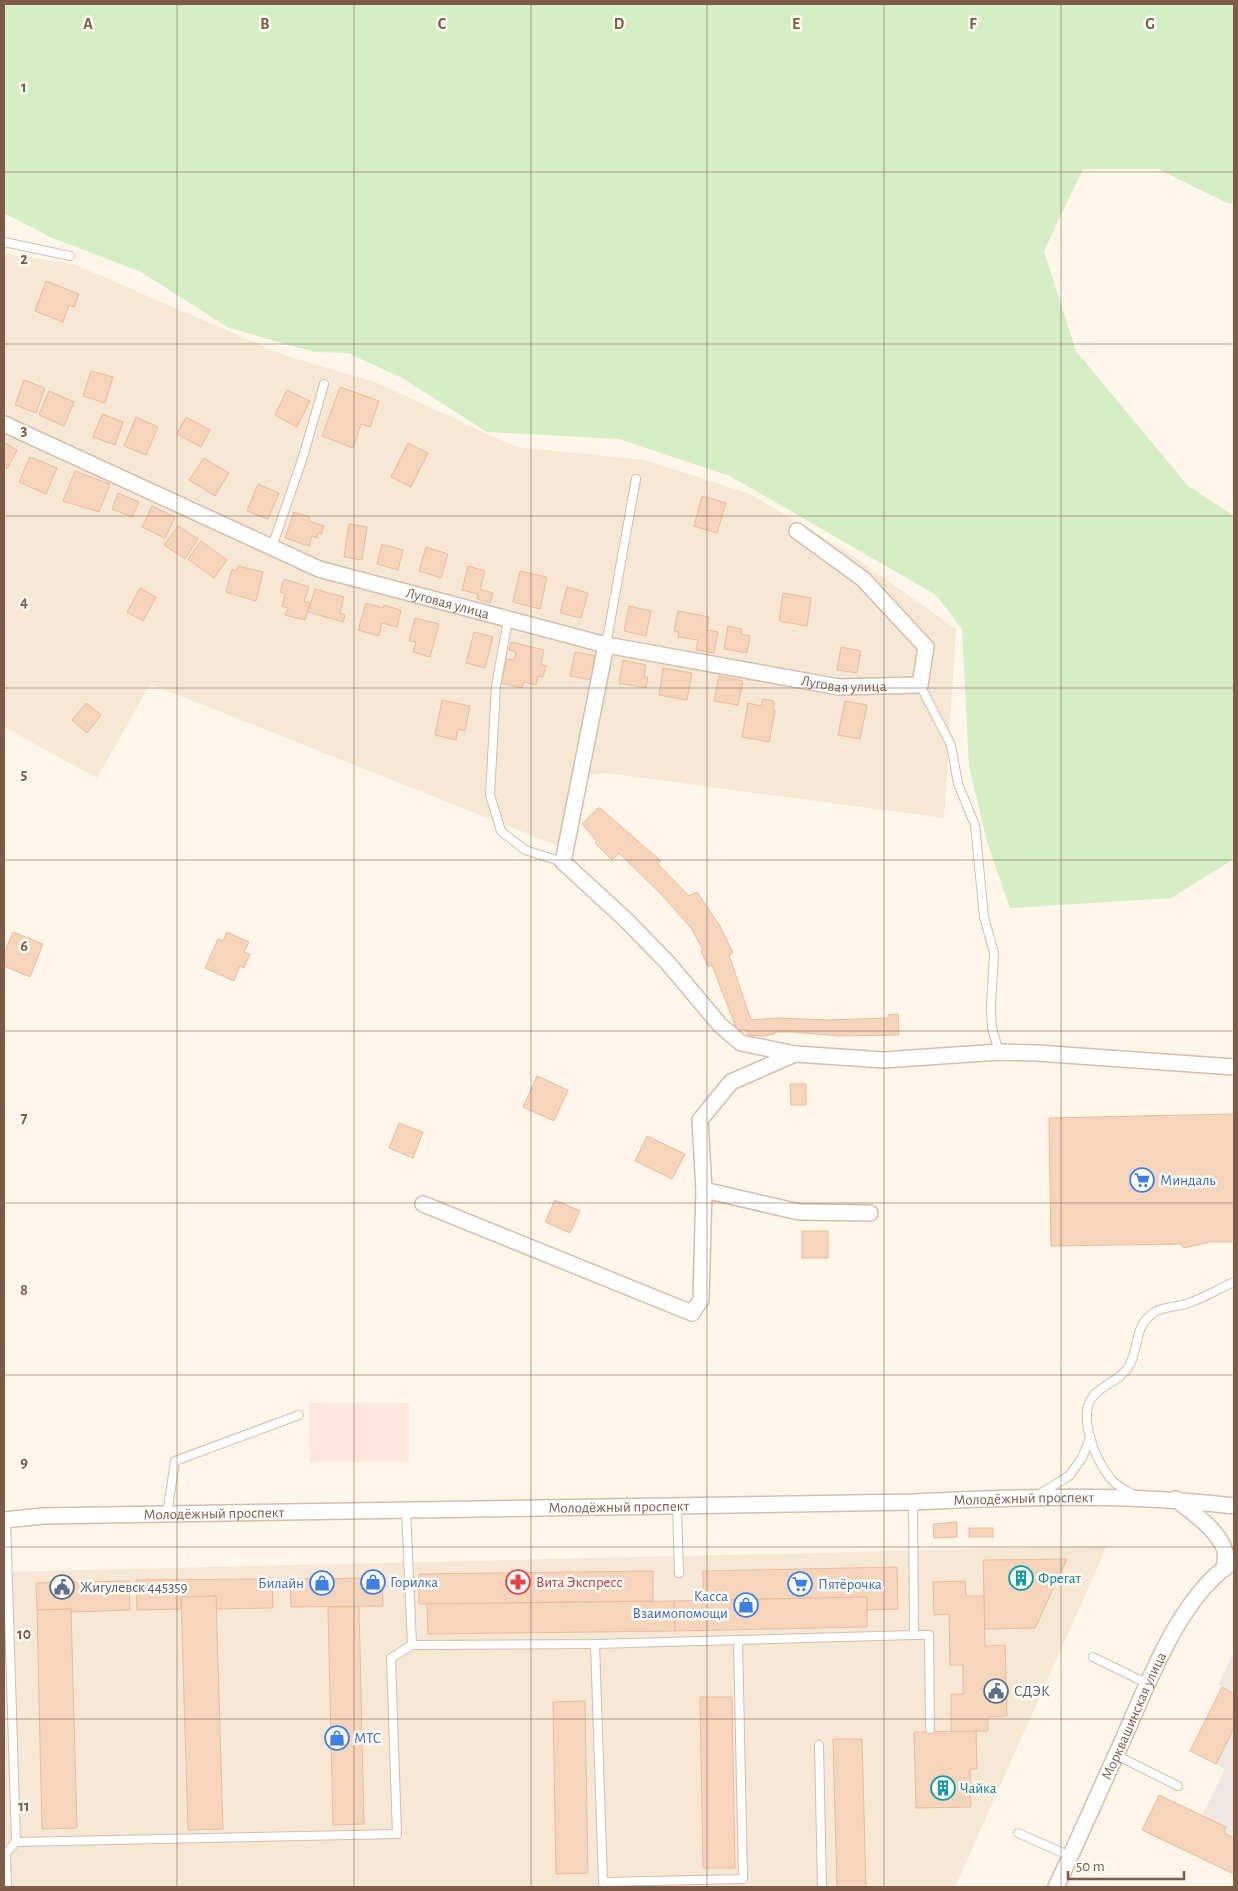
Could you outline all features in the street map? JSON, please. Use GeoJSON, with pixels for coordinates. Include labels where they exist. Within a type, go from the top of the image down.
{"type":"FeatureCollection","features":[{"type":"Feature","properties":{"kind":"street","name":"Луговая улица"},"geometry":{"type":"LineString","coordinates":[[4,424],[320,569],[508,620],[606,644],[839,687],[920,685]]}},
{"type":"Feature","properties":{"kind":"street"},"geometry":{"type":"LineString","coordinates":[[797,531],[863,579],[926,647],[920,685]]}},
{"type":"Feature","properties":{"kind":"street"},"geometry":{"type":"LineString","coordinates":[[606,644],[563,862],[626,920],[667,962],[720,1025],[741,1044],[795,1054],[884,1060],[999,1052],[1077,1054],[1234,1067]]}},
{"type":"Feature","properties":{"kind":"street"},"geometry":{"type":"LineString","coordinates":[[423,1204],[692,1314],[701,1300],[704,1190],[700,1120],[731,1082],[795,1054]]}},
{"type":"Feature","properties":{"kind":"street"},"geometry":{"type":"LineString","coordinates":[[704,1190],[799,1212],[870,1212]]}},
{"type":"Feature","properties":{"kind":"street","name":"Молодёжный проспект"},"geometry":{"type":"LineString","coordinates":[[5,1520],[43,1516],[913,1502],[1035,1496],[1176,1499],[1234,1506]]}},
{"type":"Feature","properties":{"kind":"street"},"geometry":{"type":"LineString","coordinates":[[1176,1499],[1203,1522],[1225,1548],[1226,1560],[1229,1565]]}},
{"type":"Feature","properties":{"kind":"street","name":"Морквашинская улица"},"geometry":{"type":"LineString","coordinates":[[1056,1887],[1172,1634],[1206,1585],[1229,1565]]}},
{"type":"Feature","properties":{"kind":"lane"},"geometry":{"type":"LineString","coordinates":[[4,242],[70,256]]}},
{"type":"Feature","properties":{"kind":"lane"},"geometry":{"type":"LineString","coordinates":[[272,547],[303,457],[324,384]]}},
{"type":"Feature","properties":{"kind":"lane"},"geometry":{"type":"LineString","coordinates":[[606,644],[636,479]]}},
{"type":"Feature","properties":{"kind":"lane"},"geometry":{"type":"LineString","coordinates":[[508,620],[496,686],[490,795],[501,831],[525,850],[563,862]]}},
{"type":"Feature","properties":{"kind":"lane"},"geometry":{"type":"LineString","coordinates":[[920,685],[951,745],[958,784],[975,825],[984,918],[994,953],[991,1006],[992,1028],[999,1052]]}},
{"type":"Feature","properties":{"kind":"lane"},"geometry":{"type":"LineString","coordinates":[[1140,1499],[1112,1480],[1096,1456],[1090,1438],[1087,1406],[1094,1395],[1126,1372],[1134,1357],[1137,1335],[1142,1324],[1154,1312],[1187,1304],[1234,1282]]}},
{"type":"Feature","properties":{"kind":"lane"},"geometry":{"type":"LineString","coordinates":[[167,1514],[175,1461],[299,1415]]}},
{"type":"Feature","properties":{"kind":"lane"},"geometry":{"type":"LineString","coordinates":[[1035,1496],[1069,1476],[1082,1458],[1090,1438]]}},
{"type":"Feature","properties":{"kind":"lane"},"geometry":{"type":"LineString","coordinates":[[913,1502],[914,1635]]}},
{"type":"Feature","properties":{"kind":"lane"},"geometry":{"type":"LineString","coordinates":[[677,1506],[679,1573]]}},
{"type":"Feature","properties":{"kind":"lane"},"geometry":{"type":"LineString","coordinates":[[406,1510],[412,1645]]}},
{"type":"Feature","properties":{"kind":"lane"},"geometry":{"type":"LineString","coordinates":[[5,1520],[7,1698],[16,1842]]}},
{"type":"Feature","properties":{"kind":"lane"},"geometry":{"type":"LineString","coordinates":[[7,1887],[5,1852],[16,1842],[397,1834],[391,1658],[412,1645],[595,1644],[929,1635],[930,1730]]}},
{"type":"Feature","properties":{"kind":"lane"},"geometry":{"type":"LineString","coordinates":[[595,1644],[603,1882],[720,1883],[743,1879],[738,1640]]}},
{"type":"Feature","properties":{"kind":"lane"},"geometry":{"type":"LineString","coordinates":[[1093,1657],[1148,1684]]}},
{"type":"Feature","properties":{"kind":"lane"},"geometry":{"type":"LineString","coordinates":[[819,1745],[822,1887]]}},
{"type":"Feature","properties":{"kind":"lane"},"geometry":{"type":"LineString","coordinates":[[1116,1755],[1178,1786]]}},
{"type":"Feature","properties":{"kind":"lane"},"geometry":{"type":"LineString","coordinates":[[1018,1833],[1070,1856]]}},
{"type":"Feature","properties":{"kind":"shaded area"},"geometry":{"type":"Polygon","coordinates":[[[4,253],[76,265],[284,355],[375,382],[516,447],[645,460],[750,494],[847,552],[956,629],[944,818],[605,773],[579,776],[561,847],[150,684],[97,778],[4,727],[4,253]]]}},
{"type":"Feature","properties":{"kind":"shaded area"},"geometry":{"type":"Polygon","coordinates":[[[309,1403],[409,1403],[409,1462],[310,1462],[309,1403]]]}},
{"type":"Feature","properties":{"kind":"shaded area"},"geometry":{"type":"Polygon","coordinates":[[[1107,1546],[955,1887],[4,1887],[4,1572],[1107,1546]]]}},
{"type":"Feature","properties":{"kind":"shaded area"},"geometry":{"type":"Polygon","coordinates":[[[1234,1651],[1234,1694],[1218,1685],[1234,1651]]]}},
{"type":"Feature","properties":{"kind":"shaded area"},"geometry":{"type":"Polygon","coordinates":[[[1234,1728],[1234,1874],[1142,1830],[1159,1795],[1202,1815],[1225,1769],[1216,1764],[1234,1728]]]}},
{"type":"Feature","properties":{"kind":"green space"},"geometry":{"type":"Polygon","coordinates":[[[4,4],[1234,4],[1234,204],[1227,203],[1158,169],[1083,169],[1044,251],[1076,351],[1187,485],[1234,516],[1234,859],[1171,898],[1010,908],[987,842],[969,766],[962,629],[936,595],[730,476],[619,439],[487,432],[404,379],[348,353],[314,352],[229,328],[141,272],[50,237],[4,213],[4,4]]]}},
{"type":"Feature","properties":{"kind":"building"},"geometry":{"type":"Polygon","coordinates":[[[46,281],[79,294],[74,307],[69,305],[63,322],[35,311],[46,281]]]}},
{"type":"Feature","properties":{"kind":"building"},"geometry":{"type":"Polygon","coordinates":[[[91,371],[113,377],[105,403],[83,396],[91,371]]]}},
{"type":"Feature","properties":{"kind":"building"},"geometry":{"type":"Polygon","coordinates":[[[24,380],[45,388],[36,413],[15,405],[24,380]]]}},
{"type":"Feature","properties":{"kind":"building"},"geometry":{"type":"Polygon","coordinates":[[[340,387],[379,401],[370,427],[361,424],[353,448],[322,436],[340,387]]]}},
{"type":"Feature","properties":{"kind":"building"},"geometry":{"type":"Polygon","coordinates":[[[287,390],[310,401],[297,427],[275,415],[287,390]]]}},
{"type":"Feature","properties":{"kind":"building"},"geometry":{"type":"Polygon","coordinates":[[[49,391],[74,402],[64,426],[39,415],[49,391]]]}},
{"type":"Feature","properties":{"kind":"building"},"geometry":{"type":"Polygon","coordinates":[[[102,414],[123,422],[115,445],[93,437],[102,414]]]}},
{"type":"Feature","properties":{"kind":"building"},"geometry":{"type":"Polygon","coordinates":[[[136,417],[158,427],[146,455],[124,446],[136,417]]]}},
{"type":"Feature","properties":{"kind":"building"},"geometry":{"type":"Polygon","coordinates":[[[186,417],[210,430],[201,447],[177,434],[186,417]]]}},
{"type":"Feature","properties":{"kind":"building"},"geometry":{"type":"Polygon","coordinates":[[[4,442],[17,450],[7,469],[4,467],[4,442]]]}},
{"type":"Feature","properties":{"kind":"building"},"geometry":{"type":"Polygon","coordinates":[[[408,443],[428,453],[411,487],[391,477],[408,443]]]}},
{"type":"Feature","properties":{"kind":"building"},"geometry":{"type":"Polygon","coordinates":[[[30,457],[57,468],[46,494],[19,482],[30,457]]]}},
{"type":"Feature","properties":{"kind":"building"},"geometry":{"type":"Polygon","coordinates":[[[204,458],[229,473],[215,496],[189,480],[204,458]]]}},
{"type":"Feature","properties":{"kind":"building"},"geometry":{"type":"Polygon","coordinates":[[[75,471],[110,484],[99,512],[63,501],[75,471]]]}},
{"type":"Feature","properties":{"kind":"building"},"geometry":{"type":"Polygon","coordinates":[[[258,484],[279,493],[268,519],[247,511],[258,484]]]}},
{"type":"Feature","properties":{"kind":"building"},"geometry":{"type":"Polygon","coordinates":[[[118,493],[139,502],[132,517],[112,509],[118,493]]]}},
{"type":"Feature","properties":{"kind":"building"},"geometry":{"type":"Polygon","coordinates":[[[702,496],[726,503],[717,533],[694,526],[702,496]]]}},
{"type":"Feature","properties":{"kind":"building"},"geometry":{"type":"Polygon","coordinates":[[[152,506],[175,517],[165,538],[142,527],[152,506]]]}},
{"type":"Feature","properties":{"kind":"building"},"geometry":{"type":"Polygon","coordinates":[[[294,512],[310,517],[309,521],[324,526],[321,534],[318,533],[317,538],[312,536],[309,546],[285,538],[294,512]]]}},
{"type":"Feature","properties":{"kind":"building"},"geometry":{"type":"Polygon","coordinates":[[[349,524],[367,527],[362,560],[344,557],[349,524]]]}},
{"type":"Feature","properties":{"kind":"building"},"geometry":{"type":"Polygon","coordinates":[[[178,526],[198,539],[185,559],[164,545],[178,526]]]}},
{"type":"Feature","properties":{"kind":"building"},"geometry":{"type":"Polygon","coordinates":[[[201,541],[227,560],[214,578],[188,559],[201,541]]]}},
{"type":"Feature","properties":{"kind":"building"},"geometry":{"type":"Polygon","coordinates":[[[382,544],[403,550],[398,570],[377,564],[382,544]]]}},
{"type":"Feature","properties":{"kind":"building"},"geometry":{"type":"Polygon","coordinates":[[[426,547],[448,554],[441,578],[419,571],[426,547]]]}},
{"type":"Feature","properties":{"kind":"building"},"geometry":{"type":"Polygon","coordinates":[[[238,566],[263,572],[256,601],[226,592],[232,569],[236,571],[238,566]]]}},
{"type":"Feature","properties":{"kind":"building"},"geometry":{"type":"Polygon","coordinates":[[[468,566],[485,571],[480,589],[493,593],[490,603],[477,599],[478,594],[462,590],[468,566]]]}},
{"type":"Feature","properties":{"kind":"building"},"geometry":{"type":"Polygon","coordinates":[[[520,571],[547,577],[540,609],[513,602],[520,571]]]}},
{"type":"Feature","properties":{"kind":"building"},"geometry":{"type":"Polygon","coordinates":[[[284,579],[309,587],[304,601],[310,603],[305,620],[285,615],[288,608],[282,606],[285,594],[280,592],[284,579]]]}},
{"type":"Feature","properties":{"kind":"building"},"geometry":{"type":"Polygon","coordinates":[[[567,587],[588,593],[581,618],[560,613],[567,587]]]}},
{"type":"Feature","properties":{"kind":"building"},"geometry":{"type":"Polygon","coordinates":[[[140,588],[156,597],[143,621],[127,612],[140,588]]]}},
{"type":"Feature","properties":{"kind":"building"},"geometry":{"type":"Polygon","coordinates":[[[315,589],[344,597],[340,613],[345,615],[343,622],[308,612],[315,589]]]}},
{"type":"Feature","properties":{"kind":"building"},"geometry":{"type":"Polygon","coordinates":[[[783,593],[811,598],[807,626],[779,621],[783,593]]]}},
{"type":"Feature","properties":{"kind":"building"},"geometry":{"type":"Polygon","coordinates":[[[366,603],[383,608],[384,605],[401,610],[397,627],[382,623],[379,636],[358,630],[366,603]]]}},
{"type":"Feature","properties":{"kind":"building"},"geometry":{"type":"Polygon","coordinates":[[[629,606],[651,611],[646,636],[624,631],[629,606]]]}},
{"type":"Feature","properties":{"kind":"building"},"geometry":{"type":"Polygon","coordinates":[[[678,611],[709,617],[707,630],[718,632],[714,653],[696,650],[698,640],[678,637],[679,632],[674,631],[678,611]]]}},
{"type":"Feature","properties":{"kind":"building"},"geometry":{"type":"Polygon","coordinates":[[[415,618],[439,624],[430,657],[413,652],[416,642],[409,641],[415,618]]]}},
{"type":"Feature","properties":{"kind":"building"},"geometry":{"type":"Polygon","coordinates":[[[728,626],[742,629],[741,634],[750,636],[747,653],[724,649],[728,626]]]}},
{"type":"Feature","properties":{"kind":"building"},"geometry":{"type":"Polygon","coordinates":[[[474,632],[493,637],[485,668],[466,663],[474,632]]]}},
{"type":"Feature","properties":{"kind":"building"},"geometry":{"type":"Polygon","coordinates":[[[511,642],[544,650],[541,664],[546,666],[543,677],[538,676],[536,685],[524,682],[522,688],[501,683],[507,659],[514,660],[516,652],[509,650],[511,642]]]}},
{"type":"Feature","properties":{"kind":"building"},"geometry":{"type":"Polygon","coordinates":[[[841,647],[861,651],[857,673],[837,670],[841,647]]]}},
{"type":"Feature","properties":{"kind":"building"},"geometry":{"type":"Polygon","coordinates":[[[575,652],[597,656],[597,681],[570,676],[575,652]]]}},
{"type":"Feature","properties":{"kind":"building"},"geometry":{"type":"Polygon","coordinates":[[[623,660],[646,665],[644,677],[648,677],[646,688],[619,683],[623,660]]]}},
{"type":"Feature","properties":{"kind":"building"},"geometry":{"type":"Polygon","coordinates":[[[663,668],[692,673],[687,700],[659,695],[663,668]]]}},
{"type":"Feature","properties":{"kind":"building"},"geometry":{"type":"Polygon","coordinates":[[[719,676],[743,681],[738,705],[714,701],[719,676]]]}},
{"type":"Feature","properties":{"kind":"building"},"geometry":{"type":"Polygon","coordinates":[[[763,699],[774,701],[773,710],[775,711],[769,742],[742,737],[748,703],[761,706],[763,699]]]}},
{"type":"Feature","properties":{"kind":"building"},"geometry":{"type":"Polygon","coordinates":[[[442,700],[470,706],[465,731],[458,729],[456,740],[435,735],[442,700]]]}},
{"type":"Feature","properties":{"kind":"building"},"geometry":{"type":"Polygon","coordinates":[[[845,701],[867,705],[860,739],[838,735],[845,701]]]}},
{"type":"Feature","properties":{"kind":"building"},"geometry":{"type":"Polygon","coordinates":[[[86,703],[101,715],[87,733],[72,720],[86,703]]]}},
{"type":"Feature","properties":{"kind":"building"},"geometry":{"type":"Polygon","coordinates":[[[598,808],[661,861],[657,863],[689,896],[697,892],[720,926],[733,953],[729,955],[751,1020],[776,1018],[828,1020],[888,1018],[888,1015],[898,1014],[899,1035],[840,1036],[775,1032],[775,1034],[765,1036],[747,1035],[747,1030],[737,1030],[712,965],[708,967],[701,951],[703,950],[691,928],[661,894],[619,853],[612,860],[595,843],[597,841],[582,824],[598,808]]]}},
{"type":"Feature","properties":{"kind":"building"},"geometry":{"type":"Polygon","coordinates":[[[13,932],[43,944],[30,977],[4,966],[4,954],[13,932]]]}},
{"type":"Feature","properties":{"kind":"building"},"geometry":{"type":"Polygon","coordinates":[[[227,932],[249,942],[244,952],[250,954],[244,968],[240,966],[234,981],[205,968],[218,939],[223,941],[227,932]]]}},
{"type":"Feature","properties":{"kind":"building"},"geometry":{"type":"Polygon","coordinates":[[[537,1076],[568,1090],[554,1121],[523,1107],[537,1076]]]}},
{"type":"Feature","properties":{"kind":"building"},"geometry":{"type":"Polygon","coordinates":[[[790,1084],[806,1084],[806,1105],[791,1105],[790,1084]]]}},
{"type":"Feature","properties":{"kind":"building","name":"Миндаль"},"geometry":{"type":"Polygon","coordinates":[[[1234,1114],[1234,1242],[1210,1242],[1184,1248],[1182,1244],[1051,1246],[1049,1118],[1234,1114]]]}},
{"type":"Feature","properties":{"kind":"building"},"geometry":{"type":"Polygon","coordinates":[[[399,1123],[423,1132],[413,1158],[389,1148],[399,1123]]]}},
{"type":"Feature","properties":{"kind":"building"},"geometry":{"type":"Polygon","coordinates":[[[647,1136],[685,1154],[672,1179],[635,1161],[647,1136]]]}},
{"type":"Feature","properties":{"kind":"building"},"geometry":{"type":"Polygon","coordinates":[[[555,1200],[580,1211],[570,1233],[545,1222],[555,1200]]]}},
{"type":"Feature","properties":{"kind":"building"},"geometry":{"type":"Polygon","coordinates":[[[802,1231],[828,1231],[828,1258],[802,1258],[802,1231]]]}},
{"type":"Feature","properties":{"kind":"building"},"geometry":{"type":"Polygon","coordinates":[[[957,1522],[957,1537],[934,1538],[933,1524],[957,1522]]]}},
{"type":"Feature","properties":{"kind":"building"},"geometry":{"type":"Polygon","coordinates":[[[969,1528],[993,1528],[993,1537],[969,1537],[969,1528]]]}},
{"type":"Feature","properties":{"kind":"building","name":"Фрегат"},"geometry":{"type":"Polygon","coordinates":[[[1067,1559],[1035,1628],[985,1629],[983,1560],[1067,1559]]]}},
{"type":"Feature","properties":{"kind":"building","name":"Пятёрочка"},"geometry":{"type":"Polygon","coordinates":[[[897,1567],[898,1609],[867,1610],[867,1597],[703,1600],[703,1571],[897,1567]]]}},
{"type":"Feature","properties":{"kind":"building"},"geometry":{"type":"Polygon","coordinates":[[[653,1571],[653,1601],[419,1604],[419,1574],[653,1571]]]}},
{"type":"Feature","properties":{"kind":"building"},"geometry":{"type":"Polygon","coordinates":[[[382,1578],[383,1606],[291,1607],[290,1579],[382,1578]]]}},
{"type":"Feature","properties":{"kind":"building"},"geometry":{"type":"Polygon","coordinates":[[[272,1579],[273,1608],[217,1609],[216,1596],[181,1597],[181,1609],[137,1610],[136,1580],[272,1579]]]}},
{"type":"Feature","properties":{"kind":"building"},"geometry":{"type":"Polygon","coordinates":[[[129,1581],[130,1610],[71,1612],[71,1609],[37,1610],[36,1583],[129,1581]]]}},
{"type":"Feature","properties":{"kind":"building"},"geometry":{"type":"Polygon","coordinates":[[[965,1581],[966,1596],[984,1596],[985,1646],[1005,1645],[1007,1716],[988,1717],[988,1731],[951,1732],[951,1694],[963,1694],[963,1665],[950,1665],[949,1614],[934,1615],[933,1582],[965,1581]]]}},
{"type":"Feature","properties":{"kind":"building"},"geometry":{"type":"Polygon","coordinates":[[[216,1596],[223,1829],[188,1830],[181,1597],[216,1596]]]}},
{"type":"Feature","properties":{"kind":"building"},"geometry":{"type":"Polygon","coordinates":[[[867,1597],[867,1627],[675,1631],[674,1601],[867,1597]]]}},
{"type":"Feature","properties":{"kind":"building"},"geometry":{"type":"Polygon","coordinates":[[[674,1601],[675,1631],[428,1634],[427,1604],[674,1601]]]}},
{"type":"Feature","properties":{"kind":"building"},"geometry":{"type":"Polygon","coordinates":[[[328,1607],[359,1607],[364,1824],[333,1825],[328,1607]]]}},
{"type":"Feature","properties":{"kind":"building"},"geometry":{"type":"Polygon","coordinates":[[[71,1609],[77,1828],[42,1829],[37,1610],[71,1609]]]}},
{"type":"Feature","properties":{"kind":"building"},"geometry":{"type":"Polygon","coordinates":[[[1222,1687],[1234,1694],[1234,1728],[1216,1764],[1190,1751],[1222,1687]]]}},
{"type":"Feature","properties":{"kind":"building"},"geometry":{"type":"Polygon","coordinates":[[[700,1697],[732,1697],[735,1868],[703,1868],[700,1697]]]}},
{"type":"Feature","properties":{"kind":"building"},"geometry":{"type":"Polygon","coordinates":[[[585,1701],[588,1873],[556,1874],[553,1702],[585,1701]]]}},
{"type":"Feature","properties":{"kind":"building","name":"Чайка"},"geometry":{"type":"Polygon","coordinates":[[[976,1731],[977,1769],[970,1769],[971,1807],[916,1808],[914,1732],[976,1731]]]}},
{"type":"Feature","properties":{"kind":"building"},"geometry":{"type":"Polygon","coordinates":[[[833,1739],[862,1739],[866,1887],[837,1887],[833,1739]]]}},
{"type":"Feature","properties":{"kind":"building"},"geometry":{"type":"Polygon","coordinates":[[[1159,1795],[1226,1827],[1224,1833],[1234,1838],[1234,1874],[1142,1830],[1159,1795]]]}},
{"type":"Feature","properties":{"kind":"place","name":"Миндаль"},"geometry":{"type":"Point","coordinates":[1142,1180]}},
{"type":"Feature","properties":{"kind":"place","name":"Фрегат"},"geometry":{"type":"Point","coordinates":[1021,1578]}},
{"type":"Feature","properties":{"kind":"place","name":"Горилка"},"geometry":{"type":"Point","coordinates":[373,1582]}},
{"type":"Feature","properties":{"kind":"place","name":"Вита Экспресс"},"geometry":{"type":"Point","coordinates":[518,1582]}},
{"type":"Feature","properties":{"kind":"place","name":"Билайн"},"geometry":{"type":"Point","coordinates":[322,1583]}},
{"type":"Feature","properties":{"kind":"place","name":"Пятёрочка"},"geometry":{"type":"Point","coordinates":[800,1584]}},
{"type":"Feature","properties":{"kind":"place","name":"Жигулевск 445359"},"geometry":{"type":"Point","coordinates":[62,1587]}},
{"type":"Feature","properties":{"kind":"place","name":"Касса Взаимопомощи"},"geometry":{"type":"Point","coordinates":[746,1605]}},
{"type":"Feature","properties":{"kind":"place","name":"СДЭК"},"geometry":{"type":"Point","coordinates":[996,1691]}},
{"type":"Feature","properties":{"kind":"place","name":"МТС"},"geometry":{"type":"Point","coordinates":[337,1738]}},
{"type":"Feature","properties":{"kind":"place","name":"Чайка"},"geometry":{"type":"Point","coordinates":[943,1788]}}]}
